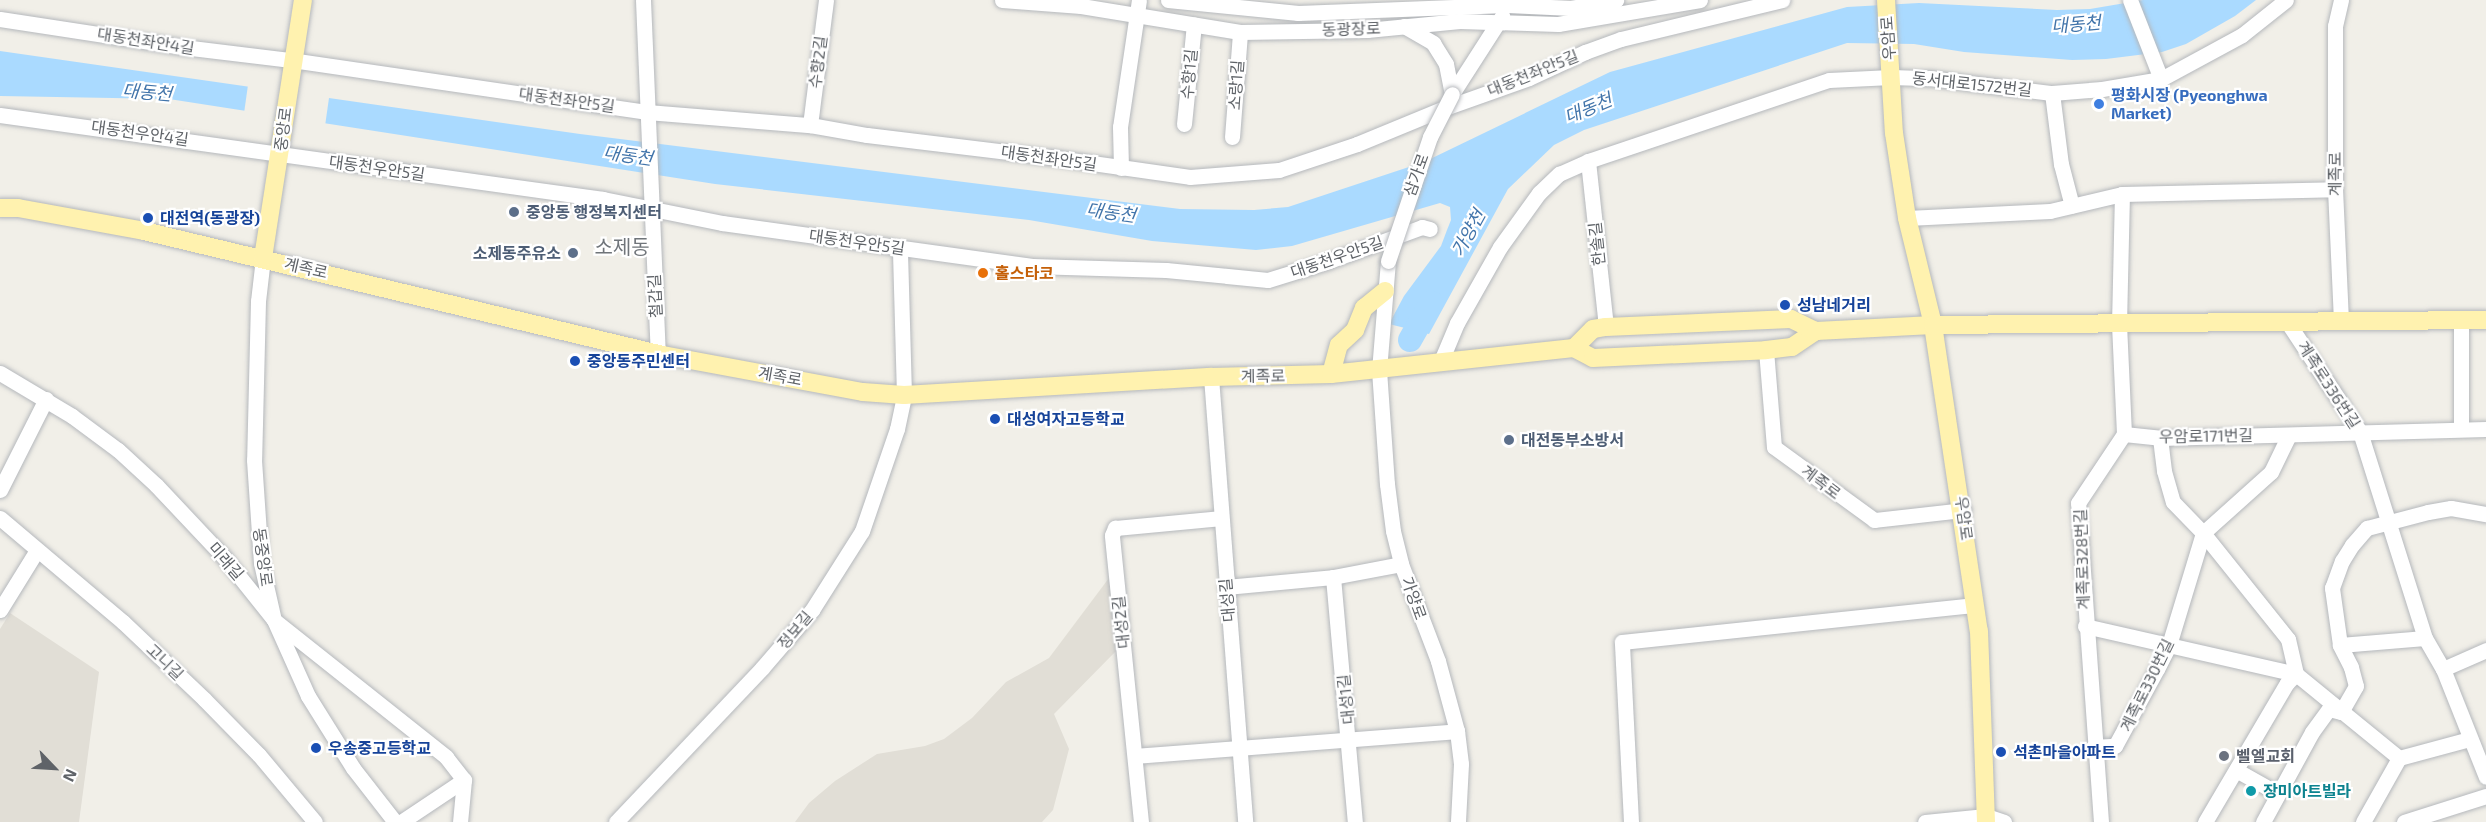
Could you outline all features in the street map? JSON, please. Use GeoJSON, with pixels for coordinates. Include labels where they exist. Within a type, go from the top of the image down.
{"type":"FeatureCollection","features":[{"type":"Feature","properties":{"kind":"main road","name":"중앙로"},"geometry":{"type":"LineString","coordinates":[[263,258],[281,152],[291,64],[303,0]]}},
{"type":"Feature","properties":{"kind":"main road","name":"우암로"},"geometry":{"type":"LineString","coordinates":[[1886,0],[1894,133],[1907,218],[1933,325],[1963,510],[1979,631],[1986,819]]}},
{"type":"Feature","properties":{"kind":"main road","name":"계족로"},"geometry":{"type":"LineString","coordinates":[[0,208],[18,208],[144,231],[658,354],[863,392],[904,395],[1211,377],[1331,374],[1574,348],[1593,358],[1766,350],[1792,347],[1816,331]]}},
{"type":"Feature","properties":{"kind":"main road"},"geometry":{"type":"LineString","coordinates":[[1331,374],[1339,345],[1355,330],[1365,308],[1385,291]]}},
{"type":"Feature","properties":{"kind":"main road","name":"계족로"},"geometry":{"type":"LineString","coordinates":[[1574,348],[1593,328],[1791,319],[1816,331],[1933,325],[2119,325],[2286,320],[2486,320]]}},
{"type":"Feature","properties":{"kind":"street"},"geometry":{"type":"LineString","coordinates":[[643,0],[647,116]]}},
{"type":"Feature","properties":{"kind":"street","name":"수향2길"},"geometry":{"type":"LineString","coordinates":[[810,125],[826,0]]}},
{"type":"Feature","properties":{"kind":"street","name":"동광장로"},"geometry":{"type":"LineString","coordinates":[[1002,0],[1081,6],[1137,7],[1194,24],[1240,32],[1404,27],[1460,21],[1558,24],[1700,0]]}},
{"type":"Feature","properties":{"kind":"street","name":"동광장로"},"geometry":{"type":"LineString","coordinates":[[1168,0],[1298,13],[1509,3],[1571,8],[1605,1]]}},
{"type":"Feature","properties":{"kind":"street"},"geometry":{"type":"LineString","coordinates":[[1263,10],[1283,0]]}},
{"type":"Feature","properties":{"kind":"street","name":"대동천좌안5길"},"geometry":{"type":"LineString","coordinates":[[291,64],[647,116],[810,125],[867,135],[1190,177],[1279,170],[1357,144],[1442,109],[1529,78],[1585,52],[1621,39],[1782,0]]}},
{"type":"Feature","properties":{"kind":"street"},"geometry":{"type":"LineString","coordinates":[[2130,0],[2161,79]]}},
{"type":"Feature","properties":{"kind":"street","name":"동서대로1572번길"},"geometry":{"type":"LineString","coordinates":[[1891,77],[1966,81],[2052,93],[2102,89],[2161,79],[2242,35],[2286,0]]}},
{"type":"Feature","properties":{"kind":"street","name":"계족로"},"geometry":{"type":"LineString","coordinates":[[2341,0],[2335,26],[2335,189],[2341,321]]}},
{"type":"Feature","properties":{"kind":"street","name":"삼가로"},"geometry":{"type":"LineString","coordinates":[[1379,370],[1388,261],[1430,136],[1452,94],[1509,3]]}},
{"type":"Feature","properties":{"kind":"street"},"geometry":{"type":"LineString","coordinates":[[1121,168],[1120,127],[1137,7]]}},
{"type":"Feature","properties":{"kind":"street","name":"대동천좌안4길"},"geometry":{"type":"LineString","coordinates":[[0,19],[135,38],[183,48],[291,64]]}},
{"type":"Feature","properties":{"kind":"street","name":"수향1길"},"geometry":{"type":"LineString","coordinates":[[1184,124],[1194,24]]}},
{"type":"Feature","properties":{"kind":"street"},"geometry":{"type":"LineString","coordinates":[[1404,27],[1433,44],[1446,64],[1452,94]]}},
{"type":"Feature","properties":{"kind":"street","name":"소랑1길"},"geometry":{"type":"LineString","coordinates":[[1232,137],[1240,32]]}},
{"type":"Feature","properties":{"kind":"street"},"geometry":{"type":"LineString","coordinates":[[1441,361],[1457,323],[1500,247],[1539,193],[1560,174],[1588,161],[1829,80],[1891,77]]}},
{"type":"Feature","properties":{"kind":"street","name":"동서대로1572번길"},"geometry":{"type":"LineString","coordinates":[[2052,93],[2061,164],[2072,206]]}},
{"type":"Feature","properties":{"kind":"street","name":"대동천우안4길"},"geometry":{"type":"LineString","coordinates":[[0,115],[281,152]]}},
{"type":"Feature","properties":{"kind":"street","name":"철갑길"},"geometry":{"type":"LineString","coordinates":[[647,116],[658,354]]}},
{"type":"Feature","properties":{"kind":"street","name":"대동천우안5길"},"geometry":{"type":"LineString","coordinates":[[281,152],[651,205],[722,223],[1032,266],[1166,270],[1268,280],[1329,261],[1422,227],[1430,229]]}},
{"type":"Feature","properties":{"kind":"street","name":"한솔길"},"geometry":{"type":"LineString","coordinates":[[1588,161],[1605,327]]}},
{"type":"Feature","properties":{"kind":"street"},"geometry":{"type":"LineString","coordinates":[[1907,218],[2050,211],[2122,194],[2335,189]]}},
{"type":"Feature","properties":{"kind":"street"},"geometry":{"type":"LineString","coordinates":[[2122,194],[2119,325],[2124,434]]}},
{"type":"Feature","properties":{"kind":"street","name":"정보길"},"geometry":{"type":"LineString","coordinates":[[616,822],[762,668],[826,591],[862,531],[897,429],[904,395],[900,249]]}},
{"type":"Feature","properties":{"kind":"street","name":"동중앙로"},"geometry":{"type":"LineString","coordinates":[[263,258],[258,301],[254,460],[261,563],[274,620],[308,696],[354,768],[395,822]]}},
{"type":"Feature","properties":{"kind":"street","name":"계족로336번길"},"geometry":{"type":"LineString","coordinates":[[2286,320],[2360,432],[2390,521],[2425,638],[2443,669],[2486,777]]}},
{"type":"Feature","properties":{"kind":"street"},"geometry":{"type":"LineString","coordinates":[[2461,320],[2461,429]]}},
{"type":"Feature","properties":{"kind":"street","name":"계족로"},"geometry":{"type":"LineString","coordinates":[[1766,350],[1774,447],[1874,520],[1963,510]]}},
{"type":"Feature","properties":{"kind":"street","name":"가양로"},"geometry":{"type":"LineString","coordinates":[[1379,370],[1387,484],[1393,531],[1401,564],[1438,661],[1457,731],[1461,764],[1458,822]]}},
{"type":"Feature","properties":{"kind":"street","name":"미래길"},"geometry":{"type":"LineString","coordinates":[[0,373],[46,399],[118,450],[156,485],[223,556],[274,620],[446,757],[464,780]]}},
{"type":"Feature","properties":{"kind":"street","name":"대성길"},"geometry":{"type":"LineString","coordinates":[[1211,377],[1245,822]]}},
{"type":"Feature","properties":{"kind":"street"},"geometry":{"type":"LineString","coordinates":[[0,490],[46,399]]}},
{"type":"Feature","properties":{"kind":"street","name":"우암로171번길"},"geometry":{"type":"LineString","coordinates":[[2124,434],[2160,438],[2486,429]]}},
{"type":"Feature","properties":{"kind":"street","name":"계족로328번길"},"geometry":{"type":"LineString","coordinates":[[2101,822],[2085,626],[2078,503],[2124,434]]}},
{"type":"Feature","properties":{"kind":"street"},"geometry":{"type":"LineString","coordinates":[[2203,533],[2271,472],[2289,435]]}},
{"type":"Feature","properties":{"kind":"street"},"geometry":{"type":"LineString","coordinates":[[2160,438],[2164,471],[2173,502],[2203,533],[2288,639],[2296,674],[2399,758]]}},
{"type":"Feature","properties":{"kind":"street"},"geometry":{"type":"LineString","coordinates":[[2342,712],[2356,686],[2351,667],[2340,645],[2332,588],[2342,561],[2367,528],[2451,508],[2486,514]]}},
{"type":"Feature","properties":{"kind":"street","name":"고니길"},"geometry":{"type":"LineString","coordinates":[[0,518],[123,622],[212,707],[260,755],[315,822]]}},
{"type":"Feature","properties":{"kind":"street","name":"대성2길"},"geometry":{"type":"LineString","coordinates":[[1141,822],[1112,535],[1115,528],[1220,518]]}},
{"type":"Feature","properties":{"kind":"street","name":"계족로330번길"},"geometry":{"type":"LineString","coordinates":[[2094,747],[2115,746],[2169,645],[2203,533]]}},
{"type":"Feature","properties":{"kind":"street"},"geometry":{"type":"LineString","coordinates":[[0,610],[5,594],[37,550]]}},
{"type":"Feature","properties":{"kind":"street"},"geometry":{"type":"LineString","coordinates":[[1226,587],[1333,577],[1401,564]]}},
{"type":"Feature","properties":{"kind":"street","name":"대성1길"},"geometry":{"type":"LineString","coordinates":[[1333,577],[1350,738],[1355,822]]}},
{"type":"Feature","properties":{"kind":"street"},"geometry":{"type":"LineString","coordinates":[[1631,822],[1622,642],[1975,605]]}},
{"type":"Feature","properties":{"kind":"street","name":"계족로328번길"},"geometry":{"type":"LineString","coordinates":[[2085,626],[2296,674]]}},
{"type":"Feature","properties":{"kind":"street"},"geometry":{"type":"LineString","coordinates":[[2340,645],[2425,638]]}},
{"type":"Feature","properties":{"kind":"street"},"geometry":{"type":"LineString","coordinates":[[2443,669],[2486,650]]}},
{"type":"Feature","properties":{"kind":"street"},"geometry":{"type":"LineString","coordinates":[[2205,822],[2287,683],[2296,674]]}},
{"type":"Feature","properties":{"kind":"street"},"geometry":{"type":"LineString","coordinates":[[2263,822],[2312,732],[2329,709],[2342,712]]}},
{"type":"Feature","properties":{"kind":"street"},"geometry":{"type":"LineString","coordinates":[[1135,756],[1457,731]]}},
{"type":"Feature","properties":{"kind":"street"},"geometry":{"type":"LineString","coordinates":[[2363,822],[2399,758],[2470,740]]}},
{"type":"Feature","properties":{"kind":"street"},"geometry":{"type":"LineString","coordinates":[[2236,770],[2277,793]]}},
{"type":"Feature","properties":{"kind":"street"},"geometry":{"type":"LineString","coordinates":[[400,822],[464,780]]}},
{"type":"Feature","properties":{"kind":"street"},"geometry":{"type":"LineString","coordinates":[[460,822],[464,780]]}},
{"type":"Feature","properties":{"kind":"street"},"geometry":{"type":"LineString","coordinates":[[2403,822],[2486,796]]}},
{"type":"Feature","properties":{"kind":"street"},"geometry":{"type":"LineString","coordinates":[[1925,822],[1986,819],[2004,822]]}},
{"type":"Feature","properties":{"kind":"shaded area"},"geometry":{"type":"Polygon","coordinates":[[[1109,578],[1118,649],[1054,714],[1069,749],[1053,810],[1042,822],[795,822],[809,803],[835,781],[877,754],[925,746],[944,739],[972,718],[1006,682],[1049,658],[1109,578]]]}},
{"type":"Feature","properties":{"kind":"shaded area"},"geometry":{"type":"Polygon","coordinates":[[[10,613],[99,672],[79,822],[0,822],[0,629],[10,613]]]}},
{"type":"Feature","properties":{"kind":"water","name":"대동천"},"geometry":{"type":"Polygon","coordinates":[[[2143,0],[2256,0],[2235,16],[2186,44],[2162,52],[2106,59],[2072,60],[1964,52],[1914,44],[1847,43],[1584,130],[1554,145],[1508,189],[1429,334],[1389,324],[1404,296],[1441,246],[1451,220],[1450,207],[1440,203],[1292,246],[1256,250],[1152,241],[1029,220],[715,184],[169,99],[0,96],[0,51],[580,134],[1180,209],[1254,210],[1288,207],[1424,162],[1610,72],[1847,7],[1919,3],[2057,10],[2090,9],[2143,0]]]}},
{"type":"Feature","properties":{"kind":"pier"},"geometry":{"type":"Polygon","coordinates":[[[248,85],[329,96],[325,126],[244,115],[248,85]]]}},
{"type":"Feature","properties":{"kind":"waterway","name":"가양천"},"geometry":{"type":"LineString","coordinates":[[1410,340],[1431,303]]}},
{"type":"Feature","properties":{"kind":"place","name":"평화시장 (Pyeonghwa Market)"},"geometry":{"type":"Point","coordinates":[2099,104]}},
{"type":"Feature","properties":{"kind":"place","name":"중앙동 행정복지센터"},"geometry":{"type":"Point","coordinates":[514,212]}},
{"type":"Feature","properties":{"kind":"place","name":"대전역(동광장)"},"geometry":{"type":"Point","coordinates":[148,218]}},
{"type":"Feature","properties":{"kind":"place","name":"소제동주유소"},"geometry":{"type":"Point","coordinates":[573,253]}},
{"type":"Feature","properties":{"kind":"place","name":"홀스타코"},"geometry":{"type":"Point","coordinates":[983,273]}},
{"type":"Feature","properties":{"kind":"place","name":"성남네거리"},"geometry":{"type":"Point","coordinates":[1785,305]}},
{"type":"Feature","properties":{"kind":"place","name":"중앙동주민센터"},"geometry":{"type":"Point","coordinates":[575,361]}},
{"type":"Feature","properties":{"kind":"place","name":"대성여자고등학교"},"geometry":{"type":"Point","coordinates":[995,419]}},
{"type":"Feature","properties":{"kind":"place","name":"대전동부소방서"},"geometry":{"type":"Point","coordinates":[1509,440]}},
{"type":"Feature","properties":{"kind":"place","name":"우송중고등학교"},"geometry":{"type":"Point","coordinates":[316,748]}},
{"type":"Feature","properties":{"kind":"place","name":"석촌마을아파트"},"geometry":{"type":"Point","coordinates":[2001,752]}},
{"type":"Feature","properties":{"kind":"place","name":"벨엘교회"},"geometry":{"type":"Point","coordinates":[2224,756]}},
{"type":"Feature","properties":{"kind":"place","name":"장미아트빌라"},"geometry":{"type":"Point","coordinates":[2251,791]}},
{"type":"Feature","properties":{"kind":"district","name":"소제동"},"geometry":{"type":"Point","coordinates":[622,246]}}]}
